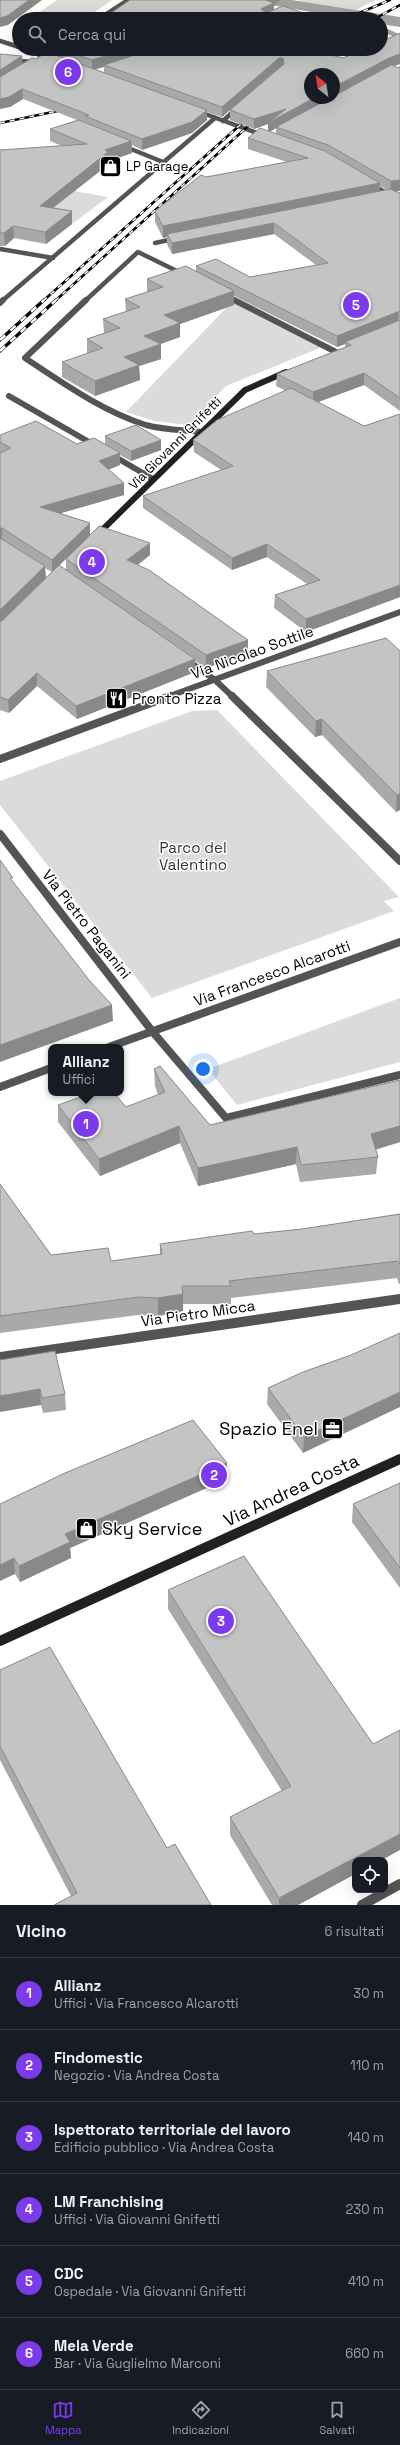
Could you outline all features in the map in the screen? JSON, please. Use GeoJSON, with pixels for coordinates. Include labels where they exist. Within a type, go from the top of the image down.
{"type":"FeatureCollection","features":[{"type":"Feature","properties":{"kind":"street"},"geometry":{"type":"LineString","coordinates":[[110,12],[128,0]]}},
{"type":"Feature","properties":{"kind":"street"},"geometry":{"type":"LineString","coordinates":[[0,41],[12,45]]}},
{"type":"Feature","properties":{"kind":"street"},"geometry":{"type":"LineString","coordinates":[[25,69],[43,56],[58,61]]}},
{"type":"Feature","properties":{"kind":"street"},"geometry":{"type":"LineString","coordinates":[[0,60],[35,62]]}},
{"type":"Feature","properties":{"kind":"street"},"geometry":{"type":"LineString","coordinates":[[223,121],[242,104]]}},
{"type":"Feature","properties":{"kind":"street"},"geometry":{"type":"LineString","coordinates":[[192,110],[268,137],[273,134]]}},
{"type":"Feature","properties":{"kind":"street"},"geometry":{"type":"LineString","coordinates":[[0,304],[215,118]]}},
{"type":"Feature","properties":{"kind":"street"},"geometry":{"type":"LineString","coordinates":[[113,141],[163,162]]}},
{"type":"Feature","properties":{"kind":"street"},"geometry":{"type":"LineString","coordinates":[[366,181],[393,196],[400,202]]}},
{"type":"Feature","properties":{"kind":"street"},"geometry":{"type":"LineString","coordinates":[[385,198],[400,194]]}},
{"type":"Feature","properties":{"kind":"street"},"geometry":{"type":"LineString","coordinates":[[155,243],[186,237]]}},
{"type":"Feature","properties":{"kind":"street"},"geometry":{"type":"LineString","coordinates":[[0,249],[53,258]]}},
{"type":"Feature","properties":{"kind":"street"},"geometry":{"type":"LineString","coordinates":[[188,277],[138,252],[25,358],[71,387],[124,417],[148,426],[201,432]]}},
{"type":"Feature","properties":{"kind":"street"},"geometry":{"type":"LineString","coordinates":[[216,291],[336,352]]}},
{"type":"Feature","properties":{"kind":"street"},"geometry":{"type":"LineString","coordinates":[[329,355],[344,349]]}},
{"type":"Feature","properties":{"kind":"street","name":"Via Giovanni Gnifetti"},"geometry":{"type":"LineString","coordinates":[[93,539],[245,390],[292,370]]}},
{"type":"Feature","properties":{"kind":"street"},"geometry":{"type":"LineString","coordinates":[[8,396],[154,479]]}},
{"type":"Feature","properties":{"kind":"street","name":"Via Nicolao Sottile"},"geometry":{"type":"LineString","coordinates":[[0,759],[400,612]]}},
{"type":"Feature","properties":{"kind":"street"},"geometry":{"type":"LineString","coordinates":[[182,658],[215,680],[400,861]]}},
{"type":"Feature","properties":{"kind":"street","name":"Via Pietro Paganini"},"geometry":{"type":"LineString","coordinates":[[0,834],[152,1031]]}},
{"type":"Feature","properties":{"kind":"street","name":"Via Francesco Alcarotti"},"geometry":{"type":"LineString","coordinates":[[117,1044],[400,942]]}},
{"type":"Feature","properties":{"kind":"street"},"geometry":{"type":"LineString","coordinates":[[152,1031],[226,1118],[400,1075]]}},
{"type":"Feature","properties":{"kind":"street"},"geometry":{"type":"LineString","coordinates":[[0,1087],[48,1069]]}},
{"type":"Feature","properties":{"kind":"street","name":"Via Pietro Micca"},"geometry":{"type":"LineString","coordinates":[[0,1357],[400,1299]]}},
{"type":"Feature","properties":{"kind":"street","name":"Via Andrea Costa"},"geometry":{"type":"LineString","coordinates":[[0,1641],[400,1459]]}},
{"type":"Feature","properties":{"kind":"street"},"geometry":{"type":"LineString","coordinates":[[362,1905],[400,1884]]}},
{"type":"Feature","properties":{"kind":"green space"},"geometry":{"type":"Polygon","coordinates":[[[57,0],[112,0],[94,12],[40,12],[57,0]]]}},
{"type":"Feature","properties":{"kind":"green space"},"geometry":{"type":"Polygon","coordinates":[[[375,0],[356,10],[298,1],[375,0]]]}},
{"type":"Feature","properties":{"kind":"green space"},"geometry":{"type":"Polygon","coordinates":[[[22,182],[108,197],[72,224],[40,218],[58,204],[22,182]]]}},
{"type":"Feature","properties":{"kind":"green space"},"geometry":{"type":"Polygon","coordinates":[[[233,301],[322,347],[226,386],[189,425],[154,421],[126,412],[233,301]]]}},
{"type":"Feature","properties":{"kind":"green space","name":"Parco del Valentino"},"geometry":{"type":"Polygon","coordinates":[[[217,710],[399,897],[384,901],[394,911],[152,998],[0,805],[0,781],[192,711],[217,710]]]}},
{"type":"Feature","properties":{"kind":"green space"},"geometry":{"type":"Polygon","coordinates":[[[400,998],[400,1062],[237,1105],[208,1069],[400,998]]]}},
{"type":"Feature","properties":{"kind":"building"},"geometry":{"type":"Polygon","coordinates":[[[0,0],[29,0],[7,16],[0,18],[0,0]]]}},
{"type":"Feature","properties":{"kind":"building"},"geometry":{"type":"Polygon","coordinates":[[[130,0],[266,0],[274,3],[261,9],[265,12],[112,12],[130,0]]]}},
{"type":"Feature","properties":{"kind":"building"},"geometry":{"type":"Polygon","coordinates":[[[283,6],[300,12],[268,12],[283,6]]]}},
{"type":"Feature","properties":{"kind":"building"},"geometry":{"type":"Polygon","coordinates":[[[400,33],[400,54],[389,58],[340,84],[340,68],[304,68],[304,103],[268,123],[286,109],[254,119],[230,110],[284,64],[283,58],[279,58],[222,107],[104,65],[132,56],[335,56],[343,58],[348,56],[388,56],[388,39],[400,33]]]}},
{"type":"Feature","properties":{"kind":"building"},"geometry":{"type":"Polygon","coordinates":[[[0,54],[22,56],[0,70],[0,54]]]}},
{"type":"Feature","properties":{"kind":"building"},"geometry":{"type":"Polygon","coordinates":[[[41,56],[58,56],[207,110],[192,122],[142,139],[85,116],[89,115],[22,89],[9,97],[0,99],[0,77],[32,58],[36,59],[41,56]]]}},
{"type":"Feature","properties":{"kind":"building"},"geometry":{"type":"Polygon","coordinates":[[[80,56],[105,56],[92,60],[80,56]]]}},
{"type":"Feature","properties":{"kind":"building"},"geometry":{"type":"Polygon","coordinates":[[[391,65],[400,68],[400,180],[391,181],[328,145],[276,127],[319,104],[340,104],[340,93],[391,65]]]}},
{"type":"Feature","properties":{"kind":"building"},"geometry":{"type":"Polygon","coordinates":[[[79,120],[131,141],[105,150],[108,152],[40,206],[72,211],[45,232],[13,226],[4,233],[0,233],[0,150],[87,144],[50,129],[79,120]]]}},
{"type":"Feature","properties":{"kind":"building"},"geometry":{"type":"Polygon","coordinates":[[[260,128],[325,151],[380,183],[163,226],[155,211],[201,175],[206,177],[308,158],[248,138],[260,128]]]}},
{"type":"Feature","properties":{"kind":"building"},"geometry":{"type":"Polygon","coordinates":[[[390,189],[400,193],[400,311],[337,336],[196,266],[216,259],[250,277],[328,263],[274,223],[172,243],[167,234],[390,189]]]}},
{"type":"Feature","properties":{"kind":"building"},"geometry":{"type":"Polygon","coordinates":[[[186,266],[234,291],[164,315],[180,323],[144,336],[161,344],[124,357],[139,365],[95,381],[62,362],[103,348],[87,339],[120,328],[103,319],[140,307],[125,299],[163,287],[147,279],[186,266]]]}},
{"type":"Feature","properties":{"kind":"building"},"geometry":{"type":"Polygon","coordinates":[[[400,320],[400,398],[364,373],[313,392],[277,374],[351,345],[345,342],[400,320]]]}},
{"type":"Feature","properties":{"kind":"building"},"geometry":{"type":"Polygon","coordinates":[[[291,388],[364,426],[400,414],[400,585],[306,619],[275,595],[320,580],[267,544],[232,558],[143,496],[233,466],[193,440],[217,420],[291,388]]]}},
{"type":"Feature","properties":{"kind":"building"},"geometry":{"type":"Polygon","coordinates":[[[36,421],[77,444],[94,438],[120,453],[99,461],[124,483],[40,507],[90,523],[52,560],[0,528],[0,453],[11,448],[0,442],[0,435],[36,421]]]}},
{"type":"Feature","properties":{"kind":"building"},"geometry":{"type":"Polygon","coordinates":[[[136,425],[161,440],[131,451],[105,436],[136,425]]]}},
{"type":"Feature","properties":{"kind":"building"},"geometry":{"type":"Polygon","coordinates":[[[99,526],[150,543],[127,560],[149,570],[248,640],[206,655],[66,559],[99,526]]]}},
{"type":"Feature","properties":{"kind":"building"},"geometry":{"type":"Polygon","coordinates":[[[0,538],[45,566],[0,610],[0,538]]]}},
{"type":"Feature","properties":{"kind":"building"},"geometry":{"type":"Polygon","coordinates":[[[59,565],[195,659],[76,706],[37,673],[8,700],[0,697],[0,621],[2,621],[59,565]]]}},
{"type":"Feature","properties":{"kind":"building"},"geometry":{"type":"Polygon","coordinates":[[[386,638],[400,651],[400,794],[397,795],[322,719],[316,721],[267,671],[386,638]]]}},
{"type":"Feature","properties":{"kind":"building"},"geometry":{"type":"Polygon","coordinates":[[[0,860],[13,878],[10,878],[89,980],[112,1005],[0,1045],[0,860]]]}},
{"type":"Feature","properties":{"kind":"building"},"geometry":{"type":"Polygon","coordinates":[[[160,1066],[210,1125],[400,1080],[400,1126],[371,1134],[378,1157],[301,1165],[297,1147],[198,1168],[179,1126],[99,1159],[58,1105],[84,1096],[117,1096],[126,1107],[165,1092],[154,1069],[160,1066]]]}},
{"type":"Feature","properties":{"kind":"building"},"geometry":{"type":"Polygon","coordinates":[[[0,1184],[51,1255],[108,1248],[111,1261],[162,1254],[160,1244],[252,1231],[254,1234],[302,1229],[400,1214],[400,1265],[398,1261],[229,1281],[231,1286],[182,1286],[183,1294],[158,1298],[138,1297],[0,1316],[0,1184]]]}},
{"type":"Feature","properties":{"kind":"building"},"geometry":{"type":"Polygon","coordinates":[[[400,1333],[400,1392],[304,1437],[268,1388],[303,1372],[351,1355],[400,1333]]]}},
{"type":"Feature","properties":{"kind":"building"},"geometry":{"type":"Polygon","coordinates":[[[55,1351],[65,1394],[42,1398],[40,1389],[0,1396],[0,1360],[55,1351]]]}},
{"type":"Feature","properties":{"kind":"building"},"geometry":{"type":"Polygon","coordinates":[[[193,1420],[227,1463],[65,1534],[70,1542],[19,1566],[14,1558],[0,1565],[0,1504],[65,1473],[193,1420]]]}},
{"type":"Feature","properties":{"kind":"building"},"geometry":{"type":"Polygon","coordinates":[[[400,1483],[400,1568],[353,1504],[400,1483]]]}},
{"type":"Feature","properties":{"kind":"building"},"geometry":{"type":"Polygon","coordinates":[[[244,1556],[373,1744],[400,1730],[400,1834],[357,1857],[352,1857],[352,1859],[279,1898],[230,1817],[291,1786],[168,1590],[244,1556]]]}},
{"type":"Feature","properties":{"kind":"building"},"geometry":{"type":"Polygon","coordinates":[[[50,1647],[167,1848],[175,1844],[211,1905],[54,1905],[77,1893],[0,1746],[0,1670],[50,1647]]]}},
{"type":"Feature","properties":{"kind":"waterway"},"geometry":{"type":"LineString","coordinates":[[264,0],[338,12]]}},
{"type":"Feature","properties":{"kind":"waterway"},"geometry":{"type":"LineString","coordinates":[[388,20],[400,22]]}},
{"type":"Feature","properties":{"kind":"waterway"},"geometry":{"type":"LineString","coordinates":[[388,32],[400,37]]}},
{"type":"Feature","properties":{"kind":"railway"},"geometry":{"type":"LineString","coordinates":[[362,12],[390,0]]}},
{"type":"Feature","properties":{"kind":"railway"},"geometry":{"type":"LineString","coordinates":[[387,12],[400,5]]}},
{"type":"Feature","properties":{"kind":"railway"},"geometry":{"type":"LineString","coordinates":[[321,62],[329,56]]}},
{"type":"Feature","properties":{"kind":"railway"},"geometry":{"type":"LineString","coordinates":[[0,123],[67,109]]}},
{"type":"Feature","properties":{"kind":"railway"},"geometry":{"type":"LineString","coordinates":[[43,301],[249,117]]}},
{"type":"Feature","properties":{"kind":"railway"},"geometry":{"type":"LineString","coordinates":[[55,301],[256,119]]}},
{"type":"Feature","properties":{"kind":"railway"},"geometry":{"type":"LineString","coordinates":[[0,340],[44,300]]}},
{"type":"Feature","properties":{"kind":"railway"},"geometry":{"type":"LineString","coordinates":[[0,351],[56,300]]}},
{"type":"Feature","properties":{"kind":"place","name":"Mela Verde"},"geometry":{"type":"Point","coordinates":[68,72]}},
{"type":"Feature","properties":{"kind":"place","name":"LP Garage"},"geometry":{"type":"Point","coordinates":[110,166]}},
{"type":"Feature","properties":{"kind":"place","name":"CDC"},"geometry":{"type":"Point","coordinates":[356,305]}},
{"type":"Feature","properties":{"kind":"place","name":"LM Franchising"},"geometry":{"type":"Point","coordinates":[92,562]}},
{"type":"Feature","properties":{"kind":"place","name":"Pronto Pizza"},"geometry":{"type":"Point","coordinates":[117,698]}},
{"type":"Feature","properties":{"kind":"place","name":"Allianz"},"geometry":{"type":"Point","coordinates":[86,1124]}},
{"type":"Feature","properties":{"kind":"place","name":"Spazio Enel"},"geometry":{"type":"Point","coordinates":[333,1428]}},
{"type":"Feature","properties":{"kind":"place","name":"Findomestic"},"geometry":{"type":"Point","coordinates":[214,1475]}},
{"type":"Feature","properties":{"kind":"place","name":"Sky Service"},"geometry":{"type":"Point","coordinates":[86,1528]}},
{"type":"Feature","properties":{"kind":"place","name":"Ispettorato territoriale del lavoro"},"geometry":{"type":"Point","coordinates":[221,1621]}}]}
